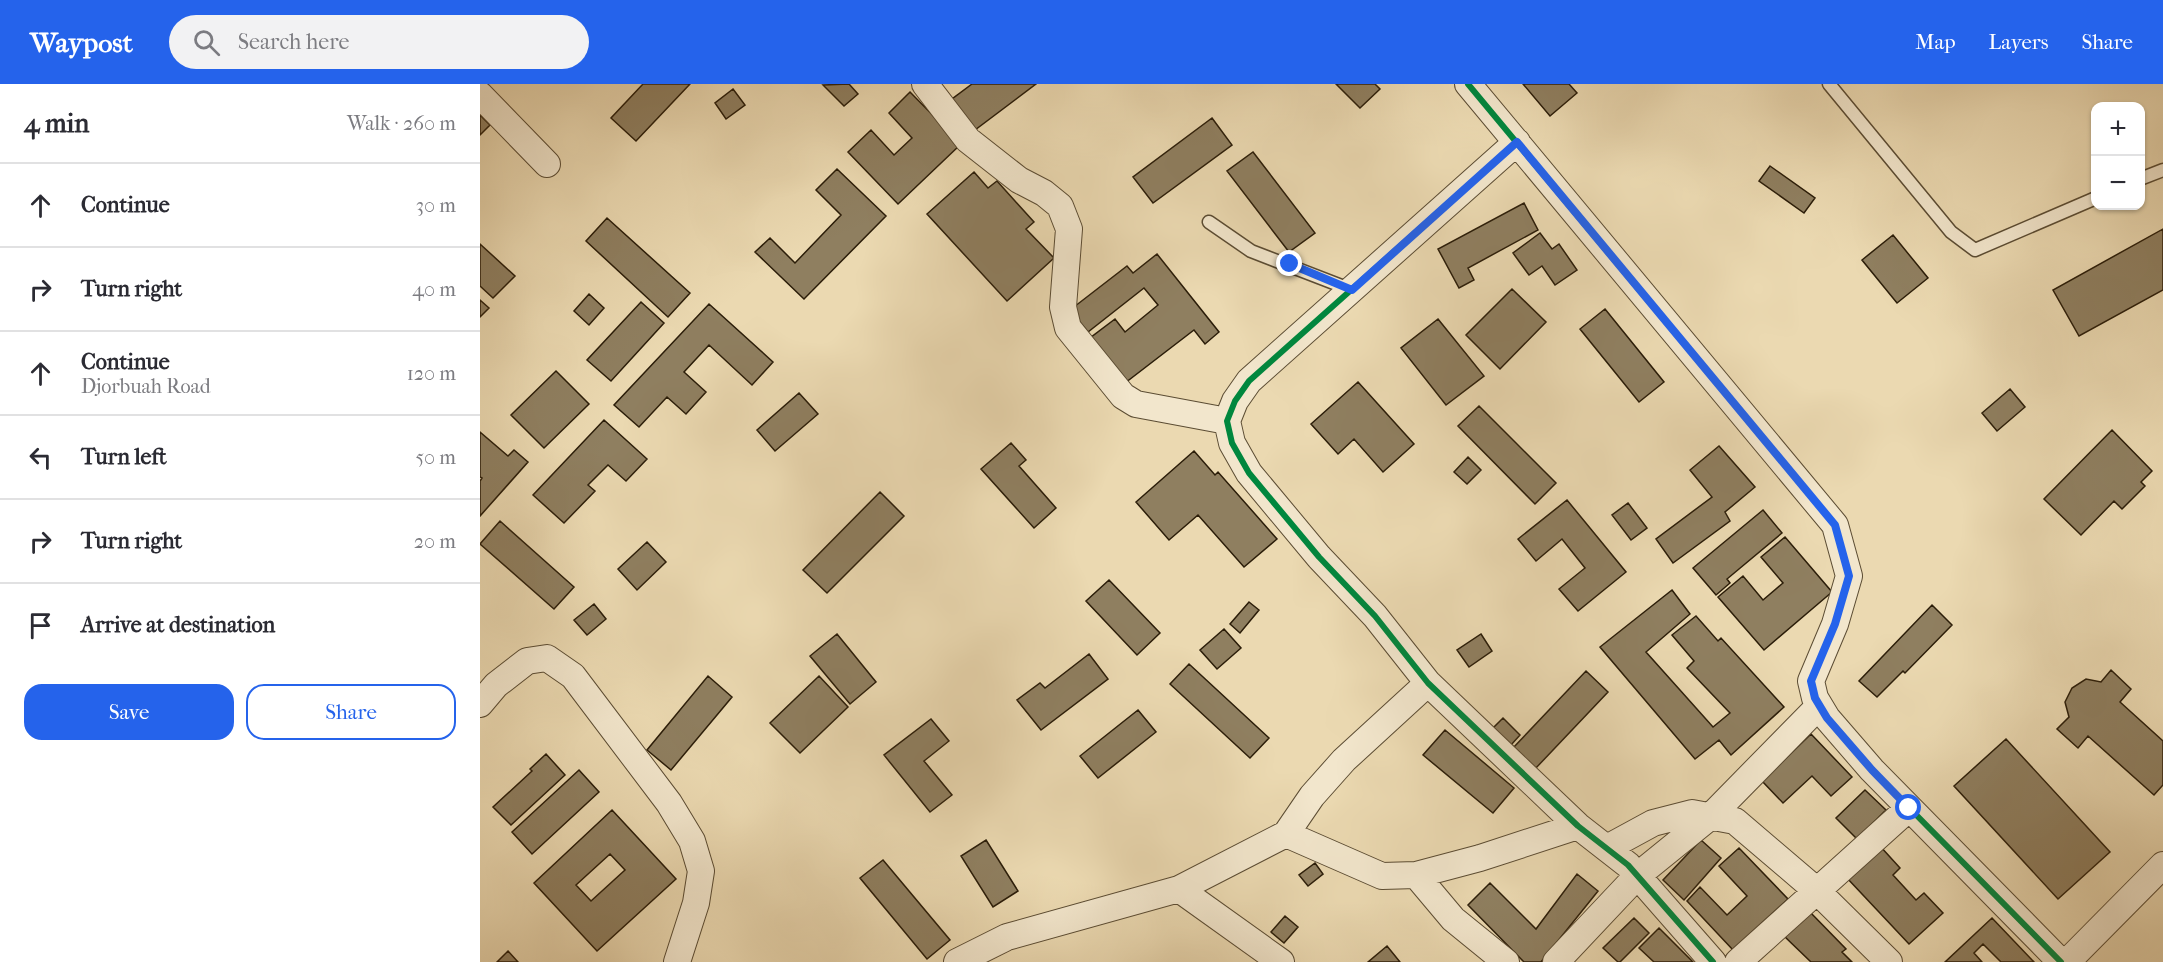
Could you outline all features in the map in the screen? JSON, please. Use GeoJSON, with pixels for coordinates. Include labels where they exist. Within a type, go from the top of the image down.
{"type":"FeatureCollection","features":[{"type":"Feature","properties":{"kind":"street"},"geometry":{"type":"LineString","coordinates":[[925,84],[968,140],[1019,180],[1044,193],[1060,206],[1069,229],[1063,307],[1068,328],[1123,396],[1136,405],[1227,421]]}},
{"type":"Feature","properties":{"kind":"street"},"geometry":{"type":"LineString","coordinates":[[1468,84],[1835,525],[1849,576],[1835,624],[1811,681],[1815,698],[1827,718],[1872,770],[2061,962]]}},
{"type":"Feature","properties":{"kind":"street"},"geometry":{"type":"LineString","coordinates":[[480,95],[547,164]]}},
{"type":"Feature","properties":{"kind":"street"},"geometry":{"type":"LineString","coordinates":[[1517,142],[1249,381],[1234,401],[1227,421],[1233,443],[1249,473],[1319,557],[1374,616],[1428,683],[1578,826],[1628,865],[1713,962]]}},
{"type":"Feature","properties":{"kind":"street"},"geometry":{"type":"LineString","coordinates":[[480,704],[496,685],[527,661],[547,658],[573,676],[669,802],[692,841],[701,871],[696,903],[677,962]]}},
{"type":"Feature","properties":{"kind":"street"},"geometry":{"type":"LineString","coordinates":[[957,962],[1007,937],[1179,889],[1286,834],[1312,796],[1344,760],[1428,683]]}},
{"type":"Feature","properties":{"kind":"street"},"geometry":{"type":"LineString","coordinates":[[1556,962],[1637,876],[1711,816],[1819,706]]}},
{"type":"Feature","properties":{"kind":"street"},"geometry":{"type":"LineString","coordinates":[[1738,962],[1909,808]]}},
{"type":"Feature","properties":{"kind":"street"},"geometry":{"type":"LineString","coordinates":[[1607,848],[1653,823],[1692,813],[1735,821],[1817,891],[1889,962]]}},
{"type":"Feature","properties":{"kind":"street"},"geometry":{"type":"LineString","coordinates":[[1286,834],[1382,876],[1416,875],[1480,858],[1578,826]]}},
{"type":"Feature","properties":{"kind":"street"},"geometry":{"type":"LineString","coordinates":[[2067,962],[2163,865]]}},
{"type":"Feature","properties":{"kind":"street"},"geometry":{"type":"LineString","coordinates":[[1416,875],[1453,919],[1506,962]]}},
{"type":"Feature","properties":{"kind":"street"},"geometry":{"type":"LineString","coordinates":[[1179,889],[1281,962]]}},
{"type":"Feature","properties":{"kind":"lane"},"geometry":{"type":"LineString","coordinates":[[1829,84],[1951,232],[1975,250],[2091,200]]}},
{"type":"Feature","properties":{"kind":"lane"},"geometry":{"type":"LineString","coordinates":[[2145,177],[2163,170]]}},
{"type":"Feature","properties":{"kind":"lane"},"geometry":{"type":"LineString","coordinates":[[1209,222],[1251,251],[1352,290]]}},
{"type":"Feature","properties":{"kind":"building"},"geometry":{"type":"Polygon","coordinates":[[[643,84],[690,84],[636,141],[611,118],[643,84]]]}},
{"type":"Feature","properties":{"kind":"building"},"geometry":{"type":"Polygon","coordinates":[[[849,84],[858,94],[844,106],[823,85],[849,84]]]}},
{"type":"Feature","properties":{"kind":"building"},"geometry":{"type":"Polygon","coordinates":[[[972,84],[1036,84],[971,133],[948,102],[972,84]]]}},
{"type":"Feature","properties":{"kind":"building"},"geometry":{"type":"Polygon","coordinates":[[[1336,84],[1375,84],[1380,89],[1360,108],[1336,84]]]}},
{"type":"Feature","properties":{"kind":"building"},"geometry":{"type":"Polygon","coordinates":[[[1523,84],[1569,84],[1577,93],[1550,116],[1523,84]]]}},
{"type":"Feature","properties":{"kind":"building"},"geometry":{"type":"Polygon","coordinates":[[[733,89],[745,105],[726,119],[715,103],[733,89]]]}},
{"type":"Feature","properties":{"kind":"building"},"geometry":{"type":"Polygon","coordinates":[[[910,92],[961,144],[898,204],[848,152],[871,130],[894,155],[912,138],[889,113],[910,92]]]}},
{"type":"Feature","properties":{"kind":"building"},"geometry":{"type":"Polygon","coordinates":[[[480,115],[490,125],[480,135],[480,115]]]}},
{"type":"Feature","properties":{"kind":"building"},"geometry":{"type":"Polygon","coordinates":[[[1212,118],[1232,145],[1153,203],[1133,177],[1212,118]]]}},
{"type":"Feature","properties":{"kind":"building"},"geometry":{"type":"Polygon","coordinates":[[[1253,152],[1315,233],[1289,252],[1227,171],[1253,152]]]}},
{"type":"Feature","properties":{"kind":"building"},"geometry":{"type":"Polygon","coordinates":[[[1770,166],[1815,198],[1804,213],[1759,181],[1770,166]]]}},
{"type":"Feature","properties":{"kind":"building"},"geometry":{"type":"Polygon","coordinates":[[[837,169],[886,216],[804,299],[755,252],[770,238],[795,263],[841,215],[816,190],[837,169]]]}},
{"type":"Feature","properties":{"kind":"building"},"geometry":{"type":"Polygon","coordinates":[[[974,172],[988,188],[997,181],[1034,222],[1026,229],[1054,258],[1007,301],[927,214],[974,172]]]}},
{"type":"Feature","properties":{"kind":"building"},"geometry":{"type":"Polygon","coordinates":[[[1524,203],[1538,230],[1468,268],[1474,280],[1459,288],[1438,249],[1524,203]]]}},
{"type":"Feature","properties":{"kind":"building"},"geometry":{"type":"Polygon","coordinates":[[[607,218],[690,293],[668,317],[586,241],[607,218]]]}},
{"type":"Feature","properties":{"kind":"building"},"geometry":{"type":"Polygon","coordinates":[[[2163,229],[2163,290],[2079,336],[2053,290],[2163,229]]]}},
{"type":"Feature","properties":{"kind":"building"},"geometry":{"type":"Polygon","coordinates":[[[1540,233],[1552,249],[1559,244],[1577,270],[1555,285],[1542,266],[1529,275],[1513,253],[1540,233]]]}},
{"type":"Feature","properties":{"kind":"building"},"geometry":{"type":"Polygon","coordinates":[[[1893,235],[1928,278],[1897,303],[1862,260],[1893,235]]]}},
{"type":"Feature","properties":{"kind":"building"},"geometry":{"type":"Polygon","coordinates":[[[480,244],[515,276],[493,298],[480,286],[480,244]]]}},
{"type":"Feature","properties":{"kind":"building"},"geometry":{"type":"Polygon","coordinates":[[[1157,254],[1219,332],[1205,344],[1194,330],[1125,383],[1090,338],[1115,319],[1125,332],[1158,305],[1144,288],[1088,332],[1070,310],[1127,266],[1133,273],[1157,254]]]}},
{"type":"Feature","properties":{"kind":"building"},"geometry":{"type":"Polygon","coordinates":[[[1512,289],[1546,322],[1500,369],[1466,335],[1512,289]]]}},
{"type":"Feature","properties":{"kind":"building"},"geometry":{"type":"Polygon","coordinates":[[[589,294],[604,308],[589,325],[574,311],[589,294]]]}},
{"type":"Feature","properties":{"kind":"building"},"geometry":{"type":"Polygon","coordinates":[[[480,300],[489,308],[480,317],[480,300]]]}},
{"type":"Feature","properties":{"kind":"building"},"geometry":{"type":"Polygon","coordinates":[[[641,302],[664,323],[611,381],[587,360],[641,302]]]}},
{"type":"Feature","properties":{"kind":"building"},"geometry":{"type":"Polygon","coordinates":[[[709,304],[773,362],[752,385],[709,345],[684,372],[706,392],[686,414],[667,397],[639,427],[614,405],[709,304]]]}},
{"type":"Feature","properties":{"kind":"building"},"geometry":{"type":"Polygon","coordinates":[[[1605,309],[1664,382],[1639,402],[1580,329],[1605,309]]]}},
{"type":"Feature","properties":{"kind":"building"},"geometry":{"type":"Polygon","coordinates":[[[1438,319],[1484,376],[1446,405],[1401,348],[1438,319]]]}},
{"type":"Feature","properties":{"kind":"building"},"geometry":{"type":"Polygon","coordinates":[[[556,371],[589,404],[544,448],[511,415],[556,371]]]}},
{"type":"Feature","properties":{"kind":"building"},"geometry":{"type":"Polygon","coordinates":[[[1358,382],[1414,444],[1383,472],[1354,439],[1338,454],[1311,424],[1358,382]]]}},
{"type":"Feature","properties":{"kind":"building"},"geometry":{"type":"Polygon","coordinates":[[[2010,389],[2025,407],[1997,431],[1982,413],[2010,389]]]}},
{"type":"Feature","properties":{"kind":"building"},"geometry":{"type":"Polygon","coordinates":[[[799,393],[818,414],[775,451],[757,430],[799,393]]]}},
{"type":"Feature","properties":{"kind":"building"},"geometry":{"type":"Polygon","coordinates":[[[1479,406],[1556,483],[1535,504],[1458,426],[1479,406]]]}},
{"type":"Feature","properties":{"kind":"building"},"geometry":{"type":"Polygon","coordinates":[[[604,420],[647,459],[626,481],[608,465],[588,485],[595,491],[564,523],[533,495],[604,420]]]}},
{"type":"Feature","properties":{"kind":"building"},"geometry":{"type":"Polygon","coordinates":[[[2112,430],[2152,471],[2141,482],[2145,486],[2122,509],[2114,501],[2081,535],[2044,499],[2112,430]]]}},
{"type":"Feature","properties":{"kind":"building"},"geometry":{"type":"Polygon","coordinates":[[[480,432],[508,456],[514,450],[528,462],[480,516],[480,481],[482,478],[480,477],[480,432]]]}},
{"type":"Feature","properties":{"kind":"building"},"geometry":{"type":"Polygon","coordinates":[[[1011,443],[1026,460],[1019,466],[1056,508],[1034,528],[981,469],[1011,443]]]}},
{"type":"Feature","properties":{"kind":"building"},"geometry":{"type":"Polygon","coordinates":[[[1719,446],[1755,487],[1725,512],[1730,521],[1673,563],[1656,539],[1712,497],[1690,470],[1719,446]]]}},
{"type":"Feature","properties":{"kind":"building"},"geometry":{"type":"Polygon","coordinates":[[[1194,451],[1215,475],[1218,472],[1277,539],[1244,567],[1198,515],[1169,540],[1136,502],[1194,451]]]}},
{"type":"Feature","properties":{"kind":"building"},"geometry":{"type":"Polygon","coordinates":[[[1468,457],[1481,470],[1467,484],[1454,472],[1468,457]]]}},
{"type":"Feature","properties":{"kind":"building"},"geometry":{"type":"Polygon","coordinates":[[[880,492],[904,516],[827,593],[803,570],[880,492]]]}},
{"type":"Feature","properties":{"kind":"building"},"geometry":{"type":"Polygon","coordinates":[[[1567,500],[1626,572],[1578,611],[1559,589],[1585,568],[1562,539],[1536,561],[1518,539],[1567,500]]]}},
{"type":"Feature","properties":{"kind":"building"},"geometry":{"type":"Polygon","coordinates":[[[1628,503],[1647,528],[1631,540],[1612,515],[1628,503]]]}},
{"type":"Feature","properties":{"kind":"building"},"geometry":{"type":"Polygon","coordinates":[[[1763,510],[1782,533],[1727,579],[1730,583],[1716,595],[1693,568],[1763,510]]]}},
{"type":"Feature","properties":{"kind":"building"},"geometry":{"type":"Polygon","coordinates":[[[500,521],[574,587],[554,609],[480,544],[500,521]]]}},
{"type":"Feature","properties":{"kind":"building"},"geometry":{"type":"Polygon","coordinates":[[[1785,537],[1832,592],[1764,650],[1718,597],[1743,576],[1763,600],[1783,583],[1761,557],[1785,537]]]}},
{"type":"Feature","properties":{"kind":"building"},"geometry":{"type":"Polygon","coordinates":[[[647,542],[666,562],[637,590],[618,569],[647,542]]]}},
{"type":"Feature","properties":{"kind":"building"},"geometry":{"type":"Polygon","coordinates":[[[1109,580],[1160,633],[1137,655],[1086,601],[1109,580]]]}},
{"type":"Feature","properties":{"kind":"building"},"geometry":{"type":"Polygon","coordinates":[[[1672,590],[1690,614],[1646,652],[1713,727],[1730,713],[1687,668],[1694,661],[1672,635],[1696,616],[1718,641],[1721,638],[1784,707],[1731,755],[1719,740],[1695,759],[1600,647],[1672,590]]]}},
{"type":"Feature","properties":{"kind":"building"},"geometry":{"type":"Polygon","coordinates":[[[1249,602],[1259,610],[1240,633],[1230,624],[1249,602]]]}},
{"type":"Feature","properties":{"kind":"building"},"geometry":{"type":"Polygon","coordinates":[[[594,604],[606,619],[587,635],[574,620],[594,604]]]}},
{"type":"Feature","properties":{"kind":"building"},"geometry":{"type":"Polygon","coordinates":[[[1932,605],[1952,625],[1905,673],[1903,671],[1877,697],[1859,681],[1932,605]]]}},
{"type":"Feature","properties":{"kind":"building"},"geometry":{"type":"Polygon","coordinates":[[[1224,629],[1241,648],[1217,669],[1200,650],[1224,629]]]}},
{"type":"Feature","properties":{"kind":"building"},"geometry":{"type":"Polygon","coordinates":[[[837,634],[876,682],[850,704],[810,656],[837,634]]]}},
{"type":"Feature","properties":{"kind":"building"},"geometry":{"type":"Polygon","coordinates":[[[1481,634],[1492,651],[1469,667],[1457,650],[1481,634]]]}},
{"type":"Feature","properties":{"kind":"building"},"geometry":{"type":"Polygon","coordinates":[[[1089,654],[1108,679],[1041,730],[1017,700],[1040,683],[1045,688],[1089,654]]]}},
{"type":"Feature","properties":{"kind":"building"},"geometry":{"type":"Polygon","coordinates":[[[1189,664],[1269,738],[1250,758],[1170,684],[1189,664]]]}},
{"type":"Feature","properties":{"kind":"building"},"geometry":{"type":"Polygon","coordinates":[[[2111,670],[2131,689],[2120,702],[2163,741],[2163,785],[2154,795],[2088,736],[2078,748],[2057,729],[2069,717],[2065,702],[2072,688],[2086,679],[2101,682],[2111,670]]]}},
{"type":"Feature","properties":{"kind":"building"},"geometry":{"type":"Polygon","coordinates":[[[1586,671],[1608,692],[1535,769],[1513,748],[1586,671]]]}},
{"type":"Feature","properties":{"kind":"building"},"geometry":{"type":"Polygon","coordinates":[[[708,676],[732,697],[671,770],[647,750],[708,676]]]}},
{"type":"Feature","properties":{"kind":"building"},"geometry":{"type":"Polygon","coordinates":[[[819,676],[848,707],[800,753],[770,723],[819,676]]]}},
{"type":"Feature","properties":{"kind":"building"},"geometry":{"type":"Polygon","coordinates":[[[1138,710],[1156,732],[1098,778],[1080,756],[1138,710]]]}},
{"type":"Feature","properties":{"kind":"building"},"geometry":{"type":"Polygon","coordinates":[[[1503,718],[1520,735],[1511,745],[1493,728],[1503,718]]]}},
{"type":"Feature","properties":{"kind":"building"},"geometry":{"type":"Polygon","coordinates":[[[931,719],[949,741],[924,761],[952,795],[930,812],[884,755],[931,719]]]}},
{"type":"Feature","properties":{"kind":"building"},"geometry":{"type":"Polygon","coordinates":[[[1445,730],[1514,788],[1493,813],[1423,755],[1445,730]]]}},
{"type":"Feature","properties":{"kind":"building"},"geometry":{"type":"Polygon","coordinates":[[[1811,734],[1852,777],[1831,796],[1812,776],[1783,803],[1762,781],[1811,734]]]}},
{"type":"Feature","properties":{"kind":"building"},"geometry":{"type":"Polygon","coordinates":[[[2006,739],[2110,852],[2058,899],[1954,786],[2006,739]]]}},
{"type":"Feature","properties":{"kind":"building"},"geometry":{"type":"Polygon","coordinates":[[[546,754],[565,775],[511,825],[493,807],[532,771],[530,769],[546,754]]]}},
{"type":"Feature","properties":{"kind":"building"},"geometry":{"type":"Polygon","coordinates":[[[579,770],[599,792],[532,854],[512,832],[579,770]]]}},
{"type":"Feature","properties":{"kind":"building"},"geometry":{"type":"Polygon","coordinates":[[[1865,790],[1886,810],[1857,839],[1836,818],[1865,790]]]}},
{"type":"Feature","properties":{"kind":"building"},"geometry":{"type":"Polygon","coordinates":[[[612,810],[676,879],[597,951],[534,883],[612,810]],[[610,854],[576,885],[591,901],[625,870],[610,854]]]}},
{"type":"Feature","properties":{"kind":"building"},"geometry":{"type":"Polygon","coordinates":[[[986,840],[1018,891],[993,907],[961,856],[986,840]]]}},
{"type":"Feature","properties":{"kind":"building"},"geometry":{"type":"Polygon","coordinates":[[[1701,840],[1721,858],[1684,900],[1663,880],[1701,840]]]}},
{"type":"Feature","properties":{"kind":"building"},"geometry":{"type":"Polygon","coordinates":[[[1880,846],[1900,868],[1893,875],[1916,900],[1924,893],[1943,913],[1909,944],[1847,878],[1880,846]]]}},
{"type":"Feature","properties":{"kind":"building"},"geometry":{"type":"Polygon","coordinates":[[[1739,848],[1788,899],[1733,950],[1687,901],[1700,887],[1727,915],[1747,896],[1719,866],[1739,848]]]}},
{"type":"Feature","properties":{"kind":"building"},"geometry":{"type":"Polygon","coordinates":[[[883,860],[950,940],[927,959],[860,878],[883,860]]]}},
{"type":"Feature","properties":{"kind":"building"},"geometry":{"type":"Polygon","coordinates":[[[1315,863],[1323,874],[1308,886],[1299,875],[1315,863]]]}},
{"type":"Feature","properties":{"kind":"building"},"geometry":{"type":"Polygon","coordinates":[[[1577,874],[1598,891],[1541,962],[1524,962],[1468,905],[1490,883],[1536,929],[1577,874]]]}},
{"type":"Feature","properties":{"kind":"building"},"geometry":{"type":"Polygon","coordinates":[[[1809,911],[1846,949],[1842,952],[1852,962],[1811,962],[1784,936],[1809,911]]]}},
{"type":"Feature","properties":{"kind":"building"},"geometry":{"type":"Polygon","coordinates":[[[1285,916],[1298,927],[1284,943],[1271,932],[1285,916]]]}},
{"type":"Feature","properties":{"kind":"building"},"geometry":{"type":"Polygon","coordinates":[[[1634,918],[1649,933],[1618,962],[1603,948],[1634,918]]]}},
{"type":"Feature","properties":{"kind":"building"},"geometry":{"type":"Polygon","coordinates":[[[1992,918],[2034,962],[2001,962],[1983,944],[1974,953],[1982,962],[1945,962],[1992,918]]]}},
{"type":"Feature","properties":{"kind":"building"},"geometry":{"type":"Polygon","coordinates":[[[1659,928],[1693,962],[1654,962],[1639,948],[1659,928]]]}},
{"type":"Feature","properties":{"kind":"building"},"geometry":{"type":"Polygon","coordinates":[[[1387,946],[1400,962],[1368,962],[1387,946]]]}},
{"type":"Feature","properties":{"kind":"building"},"geometry":{"type":"Polygon","coordinates":[[[508,951],[518,962],[497,962],[508,951]]]}},
{"type":"Feature","properties":{"kind":"cycle path"},"geometry":{"type":"LineString","coordinates":[[1468,84],[1835,525],[1849,576],[1835,624],[1811,681],[1815,698],[1827,718],[1872,770],[2061,962]]}},
{"type":"Feature","properties":{"kind":"cycle path"},"geometry":{"type":"LineString","coordinates":[[1517,142],[1249,381],[1235,401],[1227,421],[1232,443],[1249,473],[1319,557],[1375,616],[1428,683],[1578,826],[1628,865],[1713,962]]}},
{"type":"Feature","properties":{"kind":"route"},"geometry":{"type":"LineString","coordinates":[[1290,264],[1352,290],[1517,142],[1835,525],[1849,576],[1835,624],[1811,681],[1815,698],[1827,718],[1909,808]]}}]}
